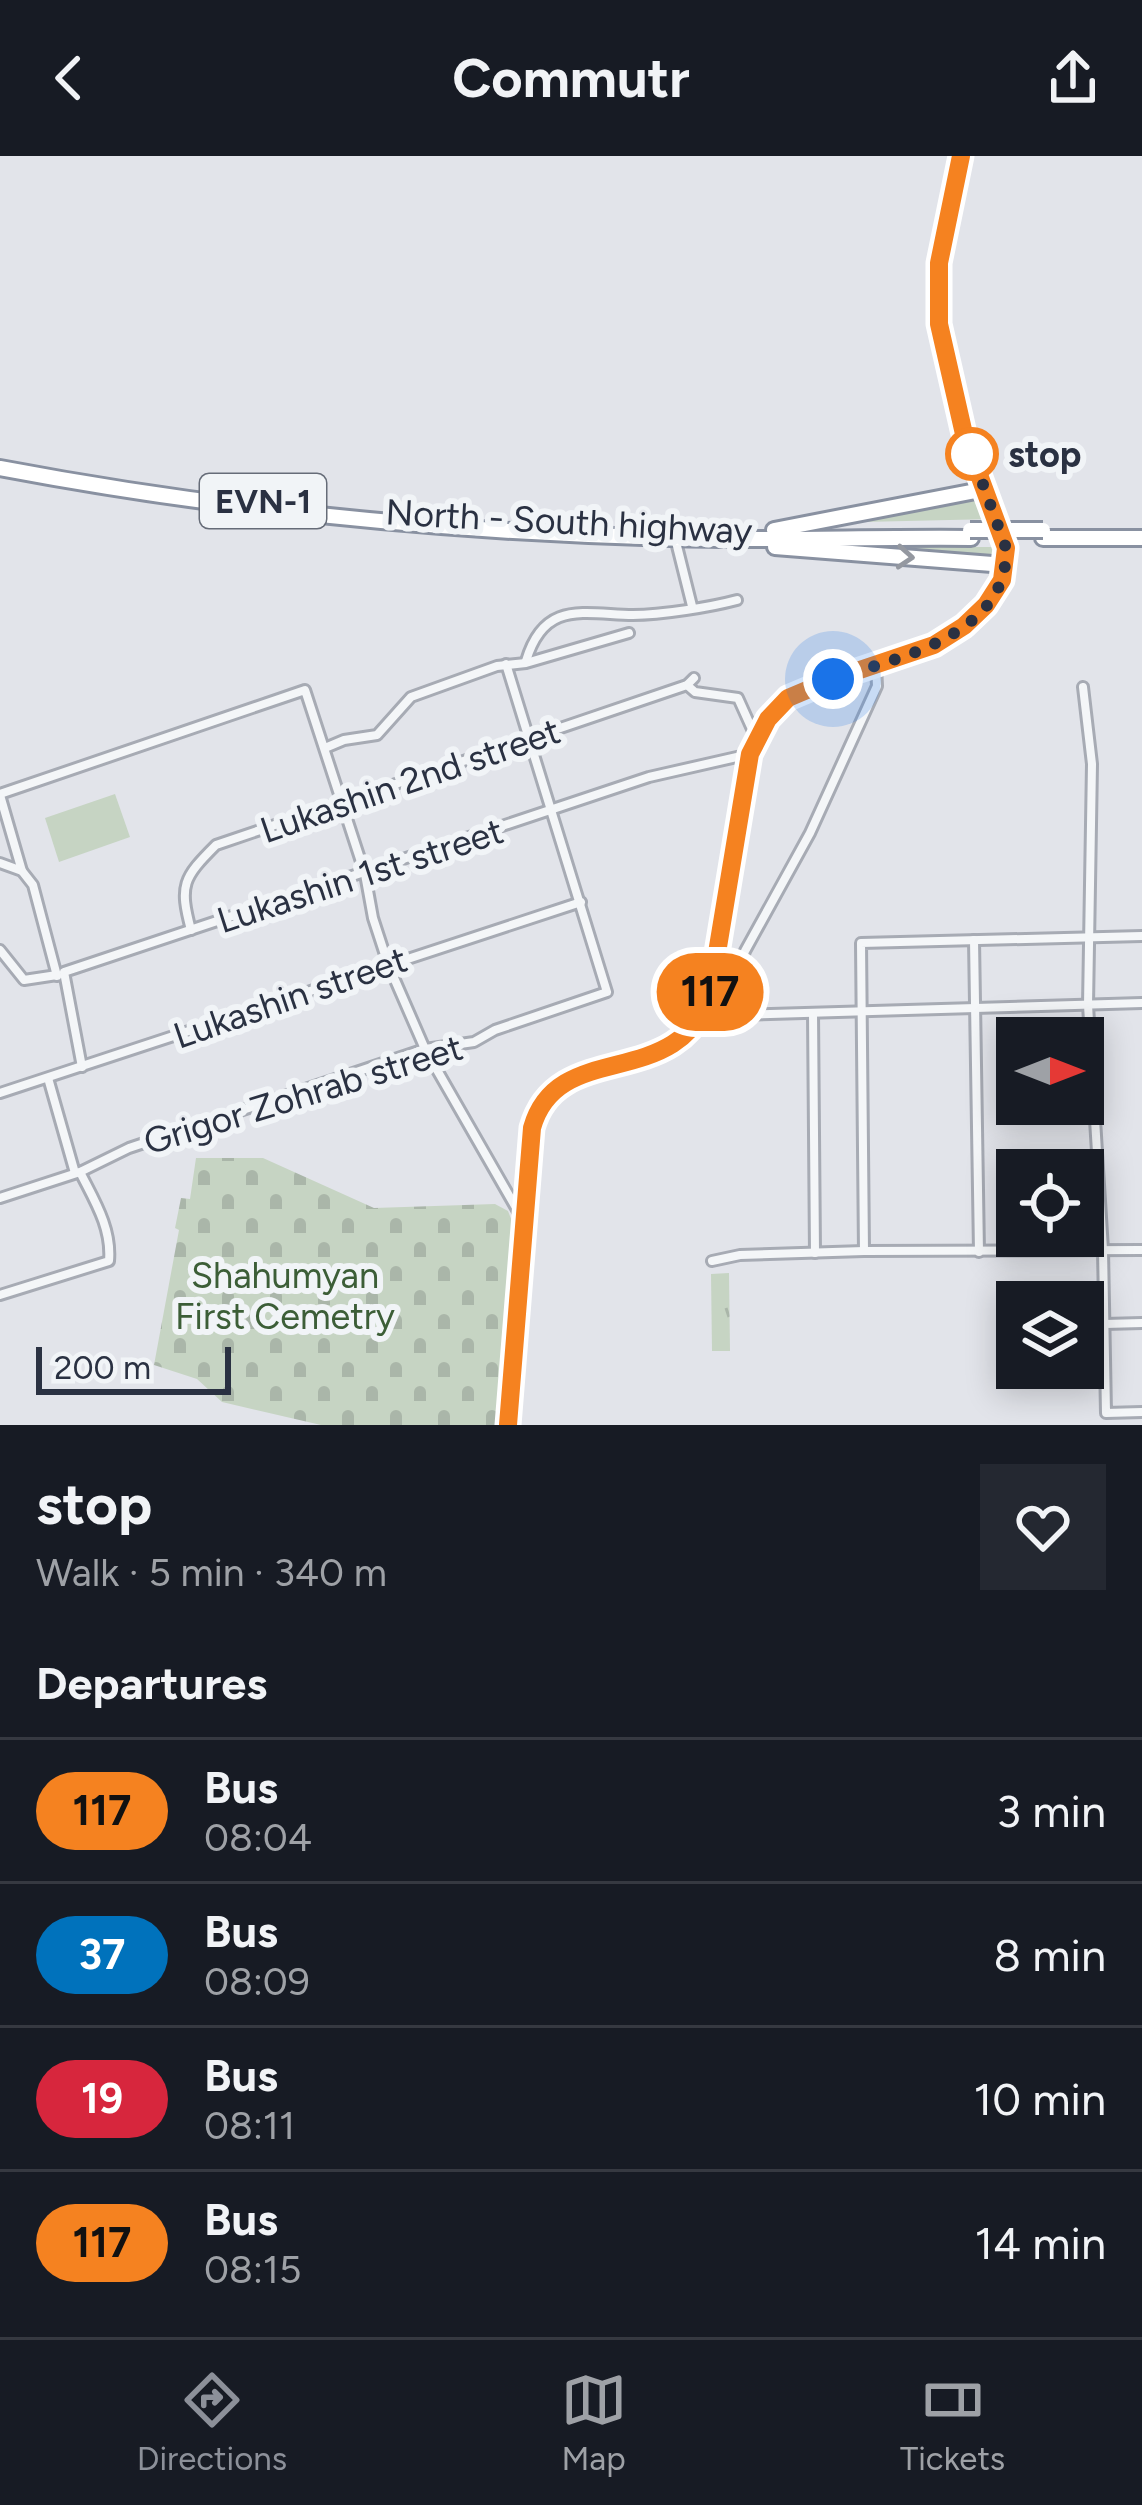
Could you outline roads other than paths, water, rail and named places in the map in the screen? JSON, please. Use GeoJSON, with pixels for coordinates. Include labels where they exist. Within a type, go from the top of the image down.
{"type":"FeatureCollection","features":[{"type":"Feature","properties":{"kind":"highway","name":"North - South highway"},"geometry":{"type":"LineString","coordinates":[[0,463],[402,516],[623,529],[1142,534]]}},
{"type":"Feature","properties":{"kind":"highway","name":"North - South highway"},"geometry":{"type":"LineString","coordinates":[[0,463],[152,494],[338,518],[501,531],[747,539],[970,534]]}},
{"type":"Feature","properties":{"kind":"highway"},"geometry":{"type":"LineString","coordinates":[[774,530],[986,489]]}},
{"type":"Feature","properties":{"kind":"highway"},"geometry":{"type":"LineString","coordinates":[[747,539],[766,546],[1005,565]]}},
{"type":"Feature","properties":{"kind":"street"},"geometry":{"type":"LineString","coordinates":[[508,1425],[532,1128],[544,1098],[567,1081],[633,1063],[672,1046],[702,1016],[711,989],[750,754],[756,738],[788,698],[920,651],[964,626],[996,594],[1006,548],[960,417],[937,300],[939,263],[961,156]]}},
{"type":"Feature","properties":{"kind":"street"},"geometry":{"type":"LineString","coordinates":[[675,538],[692,606]]}},
{"type":"Feature","properties":{"kind":"street"},"geometry":{"type":"LineString","coordinates":[[526,663],[534,636],[564,614],[599,610],[631,615],[737,599]]}},
{"type":"Feature","properties":{"kind":"street"},"geometry":{"type":"LineString","coordinates":[[325,748],[377,735],[411,697],[506,664],[526,663],[628,633]]}},
{"type":"Feature","properties":{"kind":"street"},"geometry":{"type":"LineString","coordinates":[[506,664],[581,902]]}},
{"type":"Feature","properties":{"kind":"street"},"geometry":{"type":"LineString","coordinates":[[726,1016],[745,951],[810,833],[877,686],[876,665]]}},
{"type":"Feature","properties":{"kind":"street","name":"Lukashin 2nd street"},"geometry":{"type":"LineString","coordinates":[[191,930],[182,896],[185,883],[190,871],[217,845],[690,682],[695,692],[737,698],[756,738]]}},
{"type":"Feature","properties":{"kind":"street"},"geometry":{"type":"LineString","coordinates":[[1083,687],[1092,764],[1088,1005],[1097,1149]]}},
{"type":"Feature","properties":{"kind":"street"},"geometry":{"type":"LineString","coordinates":[[82,1067],[60,974],[0,794],[305,690],[365,874],[388,964],[425,1049],[523,1220]]}},
{"type":"Feature","properties":{"kind":"street","name":"Lukashin 1st street"},"geometry":{"type":"LineString","coordinates":[[60,974],[649,777],[750,754]]}},
{"type":"Feature","properties":{"kind":"street"},"geometry":{"type":"LineString","coordinates":[[0,863],[22,871]]}},
{"type":"Feature","properties":{"kind":"street","name":"Lukashin street"},"geometry":{"type":"LineString","coordinates":[[0,1093],[581,902]]}},
{"type":"Feature","properties":{"kind":"street","name":"Grigor Zohrab street"},"geometry":{"type":"LineString","coordinates":[[0,1198],[78,1173],[129,1148],[425,1049],[474,1042],[495,1030],[608,992],[581,902]]}},
{"type":"Feature","properties":{"kind":"street"},"geometry":{"type":"LineString","coordinates":[[864,1251],[861,943],[1142,937]]}},
{"type":"Feature","properties":{"kind":"street"},"geometry":{"type":"LineString","coordinates":[[974,940],[979,1252]]}},
{"type":"Feature","properties":{"kind":"street"},"geometry":{"type":"LineString","coordinates":[[0,950],[24,980],[60,974]]}},
{"type":"Feature","properties":{"kind":"street"},"geometry":{"type":"LineString","coordinates":[[702,1016],[1142,1003]]}},
{"type":"Feature","properties":{"kind":"street"},"geometry":{"type":"LineString","coordinates":[[813,1013],[815,1253]]}},
{"type":"Feature","properties":{"kind":"street"},"geometry":{"type":"LineString","coordinates":[[0,1295],[109,1261],[102,1215],[78,1173],[48,1078]]}},
{"type":"Feature","properties":{"kind":"street"},"geometry":{"type":"LineString","coordinates":[[1104,1250],[1142,1250]]}},
{"type":"Feature","properties":{"kind":"street"},"geometry":{"type":"LineString","coordinates":[[712,1262],[740,1255],[996,1252]]}},
{"type":"Feature","properties":{"kind":"street"},"geometry":{"type":"LineString","coordinates":[[1103,1257],[1106,1413],[1142,1412]]}},
{"type":"Feature","properties":{"kind":"street"},"geometry":{"type":"LineString","coordinates":[[1105,1324],[1142,1324]]}},
{"type":"Feature","properties":{"kind":"place","name":"stop"},"geometry":{"type":"Point","coordinates":[972,454]}},
{"type":"Feature","properties":{"kind":"park label","name":"Shahumyan First Cemetry"},"geometry":{"type":"Point","coordinates":[285,1296]}}]}
